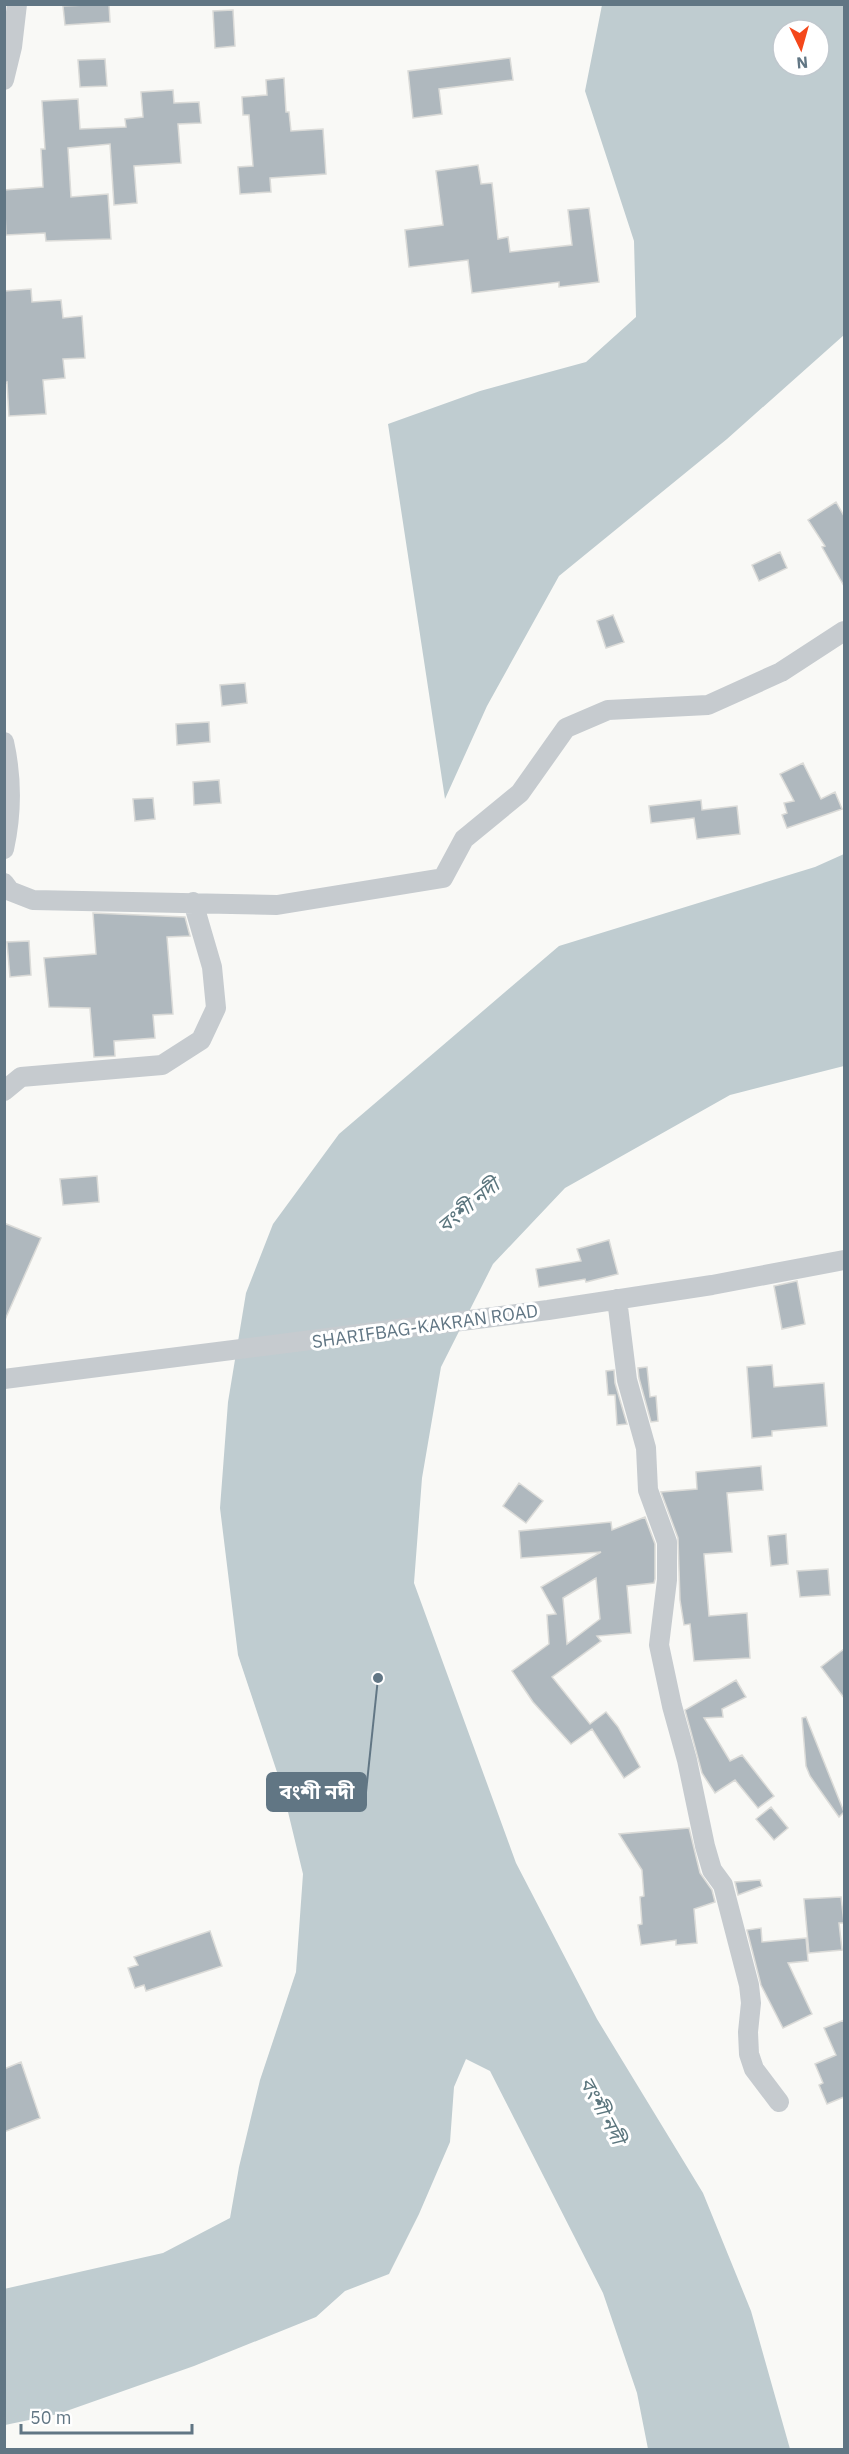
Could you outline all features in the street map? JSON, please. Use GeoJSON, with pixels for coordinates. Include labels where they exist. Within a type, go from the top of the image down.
{"type":"FeatureCollection","features":[{"type":"Feature","properties":{"kind":"street"},"geometry":{"type":"LineString","coordinates":[[4,80],[12,47],[17,4]]}},
{"type":"Feature","properties":{"kind":"street"},"geometry":{"type":"LineString","coordinates":[[4,883],[10,891],[33,900],[277,905],[443,878],[464,839],[520,793],[566,728],[608,710],[708,705],[781,672],[844,631]]}},
{"type":"Feature","properties":{"kind":"street"},"geometry":{"type":"LineString","coordinates":[[4,742],[9,765],[11,817],[4,849]]}},
{"type":"Feature","properties":{"kind":"street"},"geometry":{"type":"LineString","coordinates":[[4,1091],[21,1077],[162,1065],[201,1040],[216,1008],[212,967],[193,902]]}},
{"type":"Feature","properties":{"kind":"street","name":"SHARIFBAG-KAKRAN ROAD"},"geometry":{"type":"LineString","coordinates":[[4,1379],[216,1354],[548,1310],[712,1285],[844,1260]]}},
{"type":"Feature","properties":{"kind":"street"},"geometry":{"type":"LineString","coordinates":[[617,1299],[627,1380],[646,1448],[648,1490],[667,1542],[667,1580],[659,1645],[705,1846],[712,1870],[723,1885],[747,1974],[751,2003],[748,2032],[749,2054],[754,2069],[779,2102]]}},
{"type":"Feature","properties":{"kind":"water"},"geometry":{"type":"Polygon","coordinates":[[[602,5],[844,5],[844,335],[727,439],[559,576],[487,706],[445,799],[388,424],[480,391],[586,362],[636,317],[634,241],[585,91],[602,5]]]}},
{"type":"Feature","properties":{"kind":"water"},"geometry":{"type":"Polygon","coordinates":[[[844,854],[844,1066],[730,1095],[565,1188],[493,1264],[441,1367],[422,1478],[414,1583],[516,1863],[597,2019],[703,2193],[751,2311],[790,2449],[648,2449],[637,2393],[603,2293],[490,2071],[466,2059],[454,2087],[450,2142],[419,2214],[389,2274],[345,2291],[316,2317],[194,2366],[58,2414],[5,2425],[4,2289],[163,2253],[230,2218],[239,2167],[260,2080],[296,1972],[303,1874],[282,1787],[238,1655],[220,1508],[228,1402],[246,1293],[273,1224],[339,1134],[559,946],[815,867],[844,854]]]}},
{"type":"Feature","properties":{"kind":"building"},"geometry":{"type":"Polygon","coordinates":[[[109,4],[110,22],[65,25],[63,6],[109,4]]]}},
{"type":"Feature","properties":{"kind":"building"},"geometry":{"type":"Polygon","coordinates":[[[233,10],[235,46],[215,48],[213,11],[233,10]]]}},
{"type":"Feature","properties":{"kind":"building"},"geometry":{"type":"Polygon","coordinates":[[[510,58],[513,80],[439,89],[442,114],[413,118],[408,71],[510,58]]]}},
{"type":"Feature","properties":{"kind":"building"},"geometry":{"type":"Polygon","coordinates":[[[105,59],[107,86],[80,87],[78,60],[105,59]]]}},
{"type":"Feature","properties":{"kind":"building"},"geometry":{"type":"Polygon","coordinates":[[[284,78],[286,112],[289,112],[291,131],[323,129],[326,174],[270,178],[271,192],[240,194],[238,167],[253,166],[249,115],[243,115],[242,97],[267,95],[266,80],[284,78]]]}},
{"type":"Feature","properties":{"kind":"building"},"geometry":{"type":"Polygon","coordinates":[[[173,90],[174,103],[199,102],[201,123],[178,124],[181,163],[134,166],[137,203],[114,205],[110,144],[68,148],[71,197],[108,194],[111,239],[46,241],[45,233],[6,235],[4,190],[43,187],[41,149],[45,149],[42,101],[78,99],[80,129],[126,127],[125,119],[143,117],[141,92],[173,90]]]}},
{"type":"Feature","properties":{"kind":"building"},"geometry":{"type":"Polygon","coordinates":[[[478,165],[481,184],[492,183],[498,239],[508,237],[510,252],[572,245],[568,210],[589,208],[599,282],[559,287],[559,282],[472,293],[468,260],[409,267],[405,230],[443,225],[436,171],[478,165]]]}},
{"type":"Feature","properties":{"kind":"building"},"geometry":{"type":"Polygon","coordinates":[[[31,289],[32,302],[61,300],[63,318],[82,316],[85,358],[63,359],[65,378],[43,380],[46,414],[9,416],[7,382],[4,383],[4,291],[31,289]]]}},
{"type":"Feature","properties":{"kind":"building"},"geometry":{"type":"Polygon","coordinates":[[[836,502],[844,516],[844,586],[822,547],[825,546],[808,520],[836,502]]]}},
{"type":"Feature","properties":{"kind":"building"},"geometry":{"type":"Polygon","coordinates":[[[780,552],[787,568],[759,581],[752,565],[780,552]]]}},
{"type":"Feature","properties":{"kind":"building"},"geometry":{"type":"Polygon","coordinates":[[[613,615],[624,642],[606,648],[597,621],[613,615]]]}},
{"type":"Feature","properties":{"kind":"building"},"geometry":{"type":"Polygon","coordinates":[[[245,683],[247,703],[222,706],[220,685],[245,683]]]}},
{"type":"Feature","properties":{"kind":"building"},"geometry":{"type":"Polygon","coordinates":[[[209,722],[210,742],[177,745],[176,724],[209,722]]]}},
{"type":"Feature","properties":{"kind":"building"},"geometry":{"type":"Polygon","coordinates":[[[803,763],[821,799],[835,792],[842,809],[787,828],[782,815],[787,813],[784,803],[794,801],[780,774],[803,763]]]}},
{"type":"Feature","properties":{"kind":"building"},"geometry":{"type":"Polygon","coordinates":[[[219,780],[221,803],[194,805],[193,782],[219,780]]]}},
{"type":"Feature","properties":{"kind":"building"},"geometry":{"type":"Polygon","coordinates":[[[153,798],[155,819],[135,821],[133,799],[153,798]]]}},
{"type":"Feature","properties":{"kind":"building"},"geometry":{"type":"Polygon","coordinates":[[[701,800],[702,810],[737,806],[740,834],[697,839],[694,818],[651,823],[649,806],[701,800]]]}},
{"type":"Feature","properties":{"kind":"building"},"geometry":{"type":"Polygon","coordinates":[[[93,913],[185,917],[190,936],[167,937],[173,1014],[153,1015],[155,1038],[114,1041],[115,1056],[94,1057],[90,1008],[49,1007],[44,958],[96,954],[93,913]]]}},
{"type":"Feature","properties":{"kind":"building"},"geometry":{"type":"Polygon","coordinates":[[[29,941],[31,975],[10,977],[7,942],[29,941]]]}},
{"type":"Feature","properties":{"kind":"building"},"geometry":{"type":"Polygon","coordinates":[[[97,1176],[99,1202],[63,1205],[60,1179],[97,1176]]]}},
{"type":"Feature","properties":{"kind":"building"},"geometry":{"type":"Polygon","coordinates":[[[4,1223],[41,1238],[4,1322],[4,1223]]]}},
{"type":"Feature","properties":{"kind":"building"},"geometry":{"type":"Polygon","coordinates":[[[609,1240],[618,1274],[586,1282],[585,1279],[539,1287],[536,1269],[581,1261],[577,1249],[609,1240]]]}},
{"type":"Feature","properties":{"kind":"building"},"geometry":{"type":"Polygon","coordinates":[[[797,1281],[805,1324],[782,1329],[774,1286],[797,1281]]]}},
{"type":"Feature","properties":{"kind":"building"},"geometry":{"type":"Polygon","coordinates":[[[772,1365],[774,1387],[824,1383],[827,1426],[772,1431],[772,1436],[752,1438],[747,1367],[772,1365]]]}},
{"type":"Feature","properties":{"kind":"building"},"geometry":{"type":"Polygon","coordinates":[[[647,1367],[650,1397],[656,1396],[658,1421],[651,1422],[638,1368],[647,1367]]]}},
{"type":"Feature","properties":{"kind":"building"},"geometry":{"type":"Polygon","coordinates":[[[614,1370],[615,1383],[627,1424],[617,1425],[615,1395],[608,1395],[606,1371],[614,1370]]]}},
{"type":"Feature","properties":{"kind":"building"},"geometry":{"type":"Polygon","coordinates":[[[761,1466],[763,1490],[727,1493],[732,1552],[704,1554],[709,1616],[747,1613],[750,1658],[694,1661],[690,1624],[684,1625],[680,1600],[678,1538],[661,1492],[697,1489],[696,1472],[761,1466]]]}},
{"type":"Feature","properties":{"kind":"building"},"geometry":{"type":"Polygon","coordinates":[[[519,1483],[543,1501],[526,1523],[503,1506],[519,1483]]]}},
{"type":"Feature","properties":{"kind":"building"},"geometry":{"type":"Polygon","coordinates":[[[645,1517],[655,1544],[654,1583],[627,1586],[631,1633],[597,1636],[601,1641],[552,1677],[590,1724],[606,1712],[618,1727],[640,1767],[624,1778],[592,1729],[571,1744],[533,1702],[512,1671],[549,1644],[547,1615],[556,1614],[541,1587],[601,1552],[521,1558],[519,1531],[611,1522],[612,1530],[645,1517]],[[596,1578],[563,1598],[567,1644],[600,1619],[596,1578]]]}},
{"type":"Feature","properties":{"kind":"building"},"geometry":{"type":"Polygon","coordinates":[[[786,1534],[788,1564],[771,1566],[768,1536],[786,1534]]]}},
{"type":"Feature","properties":{"kind":"building"},"geometry":{"type":"Polygon","coordinates":[[[828,1569],[830,1595],[800,1597],[797,1571],[828,1569]]]}},
{"type":"Feature","properties":{"kind":"building"},"geometry":{"type":"Polygon","coordinates":[[[844,1649],[844,1698],[821,1667],[844,1649]]]}},
{"type":"Feature","properties":{"kind":"building"},"geometry":{"type":"Polygon","coordinates":[[[736,1680],[746,1697],[722,1709],[723,1717],[704,1718],[730,1761],[742,1755],[774,1796],[758,1808],[735,1780],[715,1793],[702,1773],[685,1710],[736,1680]]]}},
{"type":"Feature","properties":{"kind":"building"},"geometry":{"type":"Polygon","coordinates":[[[806,1717],[844,1812],[839,1817],[810,1776],[806,1766],[802,1718],[806,1717]]]}},
{"type":"Feature","properties":{"kind":"building"},"geometry":{"type":"Polygon","coordinates":[[[771,1807],[788,1828],[774,1840],[756,1819],[771,1807]]]}},
{"type":"Feature","properties":{"kind":"building"},"geometry":{"type":"Polygon","coordinates":[[[689,1828],[700,1873],[712,1890],[715,1902],[694,1909],[697,1943],[676,1945],[676,1940],[641,1945],[638,1925],[642,1924],[640,1897],[644,1896],[642,1870],[619,1834],[689,1828]]]}},
{"type":"Feature","properties":{"kind":"building"},"geometry":{"type":"Polygon","coordinates":[[[760,1880],[762,1886],[738,1895],[735,1882],[760,1880]]]}},
{"type":"Feature","properties":{"kind":"building"},"geometry":{"type":"Polygon","coordinates":[[[841,1897],[844,1923],[839,1923],[842,1950],[809,1953],[804,1899],[841,1897]]]}},
{"type":"Feature","properties":{"kind":"building"},"geometry":{"type":"Polygon","coordinates":[[[761,1928],[762,1942],[806,1938],[808,1961],[788,1963],[812,2014],[783,2028],[761,1985],[747,1930],[761,1928]]]}},
{"type":"Feature","properties":{"kind":"building"},"geometry":{"type":"Polygon","coordinates":[[[210,1931],[222,1966],[146,1991],[144,1985],[135,1988],[128,1968],[138,1965],[134,1957],[210,1931]]]}},
{"type":"Feature","properties":{"kind":"building"},"geometry":{"type":"Polygon","coordinates":[[[844,2020],[844,2097],[827,2104],[819,2085],[823,2083],[815,2064],[836,2055],[824,2028],[844,2020]]]}},
{"type":"Feature","properties":{"kind":"building"},"geometry":{"type":"Polygon","coordinates":[[[21,2062],[40,2118],[4,2132],[4,2069],[21,2062]]]}},
{"type":"Feature","properties":{"kind":"place","name":"বংশী নদী"},"geometry":{"type":"Point","coordinates":[378,1678]}}]}
